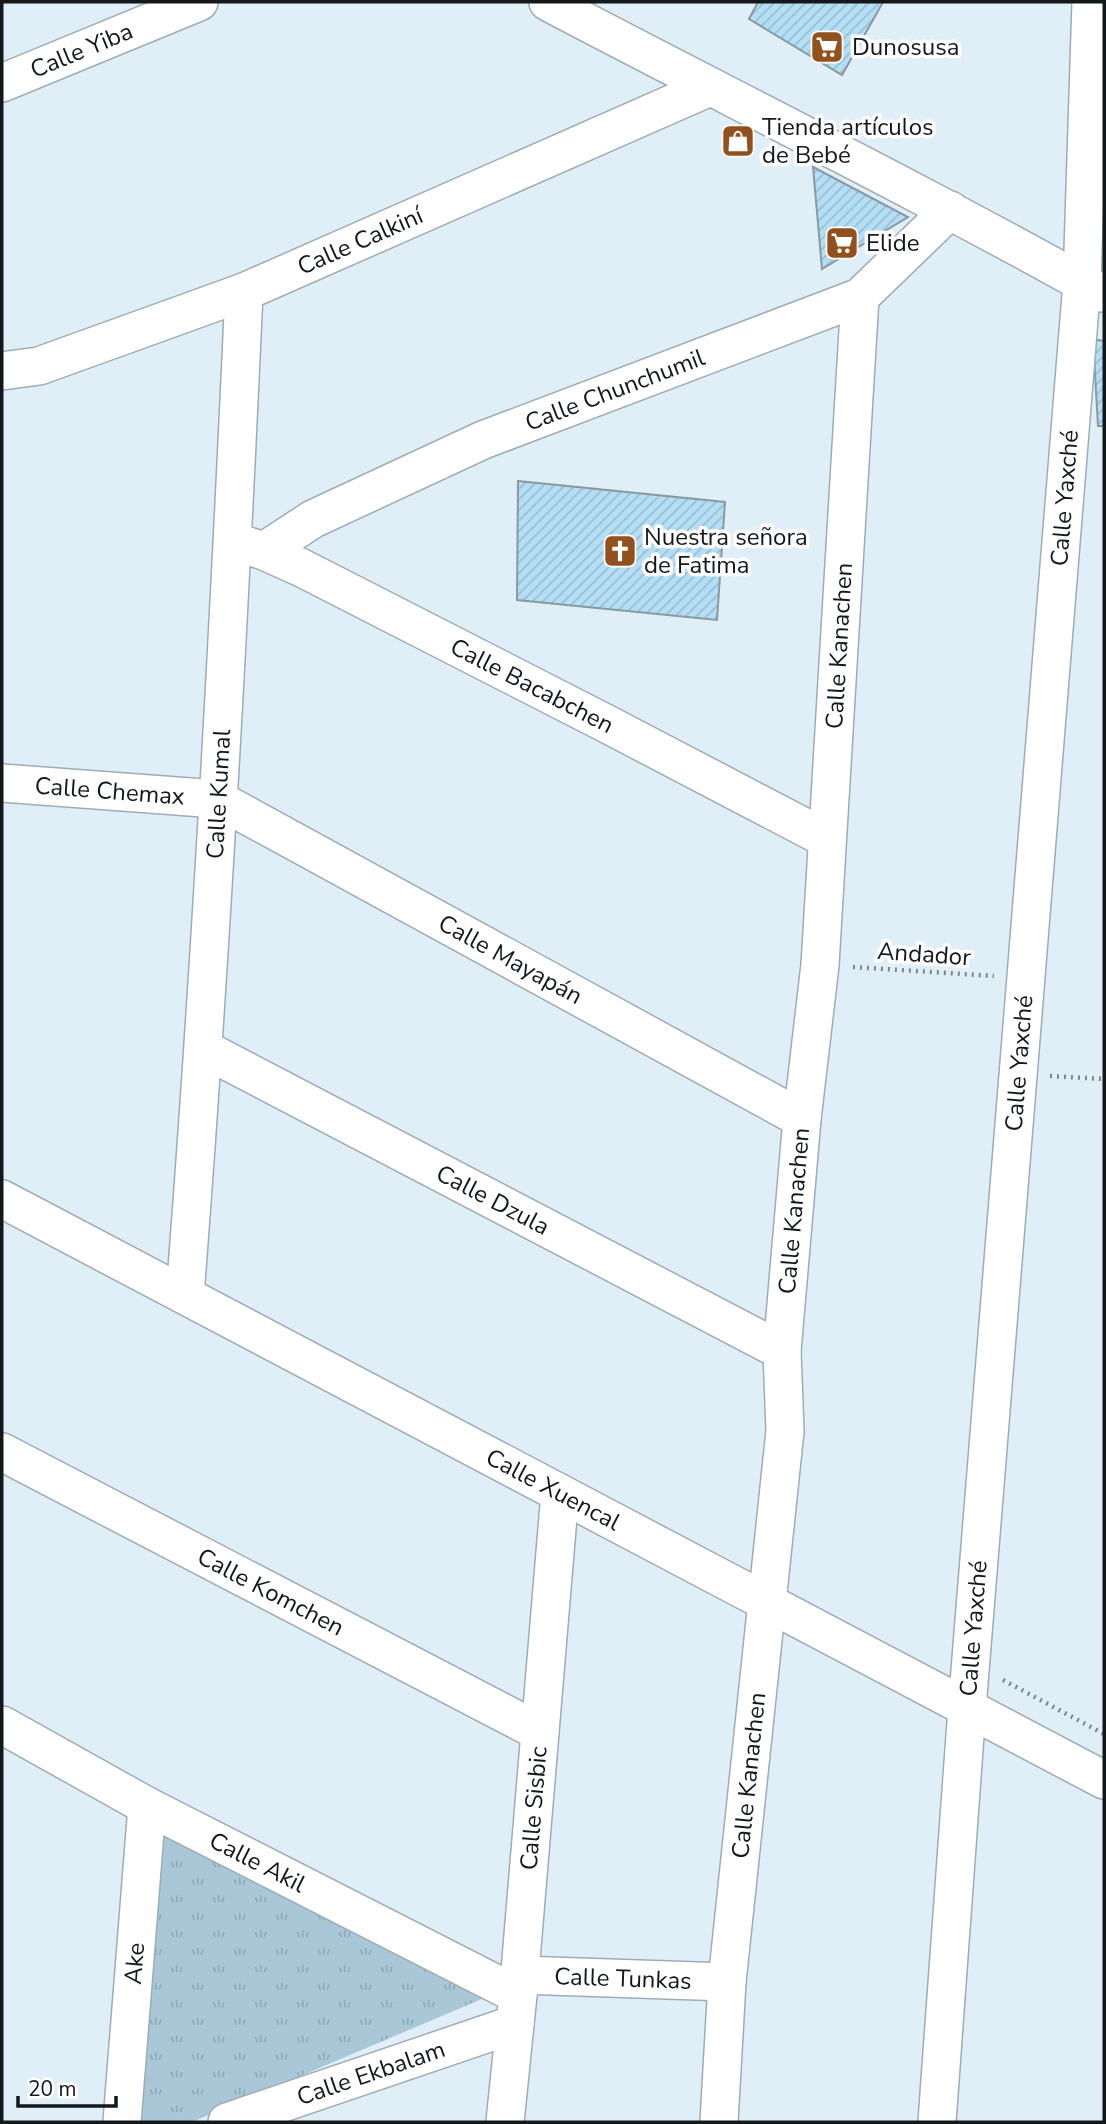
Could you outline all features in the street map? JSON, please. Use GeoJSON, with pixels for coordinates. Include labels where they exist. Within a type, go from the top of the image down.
{"type":"FeatureCollection","features":[{"type":"Feature","properties":{"kind":"street","name":"Calle Yiba"},"geometry":{"type":"LineString","coordinates":[[2,83],[199,2]]}},
{"type":"Feature","properties":{"kind":"street"},"geometry":{"type":"LineString","coordinates":[[548,2],[950,211],[1093,289]]}},
{"type":"Feature","properties":{"kind":"street","name":"Calle Yaxché"},"geometry":{"type":"LineString","coordinates":[[937,2122],[967,1708],[1026,978],[1093,289],[1091,2]]}},
{"type":"Feature","properties":{"kind":"street","name":"Calle Calkiní"},"geometry":{"type":"LineString","coordinates":[[2,371],[39,366],[244,292],[710,88]]}},
{"type":"Feature","properties":{"kind":"street","name":"Calle Chunchumil"},"geometry":{"type":"LineString","coordinates":[[248,546],[313,519],[483,440],[860,298],[950,211]]}},
{"type":"Feature","properties":{"kind":"street","name":"Calle Kumal"},"geometry":{"type":"LineString","coordinates":[[185,1295],[204,1049],[217,799],[248,546],[244,292]]}},
{"type":"Feature","properties":{"kind":"street","name":"Calle Kanachen"},"geometry":{"type":"LineString","coordinates":[[719,2122],[727,1982],[785,1431],[782,1351],[802,1119],[820,965],[860,298]]}},
{"type":"Feature","properties":{"kind":"street","name":"Calle Bacabchen"},"geometry":{"type":"LineString","coordinates":[[248,546],[302,568],[827,839]]}},
{"type":"Feature","properties":{"kind":"street","name":"Calle Chemax"},"geometry":{"type":"LineString","coordinates":[[2,783],[217,799]]}},
{"type":"Feature","properties":{"kind":"street","name":"Calle Mayapán"},"geometry":{"type":"LineString","coordinates":[[217,799],[802,1119]]}},
{"type":"Feature","properties":{"kind":"street","name":"Calle Dzula"},"geometry":{"type":"LineString","coordinates":[[204,1049],[782,1351]]}},
{"type":"Feature","properties":{"kind":"street","name":"Calle Xuencal"},"geometry":{"type":"LineString","coordinates":[[2,1199],[1104,1780]]}},
{"type":"Feature","properties":{"kind":"street","name":"Calle Komchen"},"geometry":{"type":"LineString","coordinates":[[2,1452],[540,1731]]}},
{"type":"Feature","properties":{"kind":"street","name":"Calle Sisbic"},"geometry":{"type":"LineString","coordinates":[[505,2122],[518,1998],[560,1493]]}},
{"type":"Feature","properties":{"kind":"street","name":"Calle Akil"},"geometry":{"type":"LineString","coordinates":[[2,1725],[147,1806],[518,1998]]}},
{"type":"Feature","properties":{"kind":"street","name":"Ake"},"geometry":{"type":"LineString","coordinates":[[122,2122],[147,1806]]}},
{"type":"Feature","properties":{"kind":"street","name":"Calle Tunkas"},"geometry":{"type":"LineString","coordinates":[[518,1998],[727,1982]]}},
{"type":"Feature","properties":{"kind":"street","name":"Calle Ekbalam"},"geometry":{"type":"LineString","coordinates":[[227,2122],[518,1998]]}},
{"type":"Feature","properties":{"kind":"path","name":"Andador"},"geometry":{"type":"LineString","coordinates":[[820,965],[1026,978]]}},
{"type":"Feature","properties":{"kind":"path"},"geometry":{"type":"LineString","coordinates":[[1042,1076],[1104,1079]]}},
{"type":"Feature","properties":{"kind":"green space"},"geometry":{"type":"Polygon","coordinates":[[[161,1829],[496,1993],[192,2122],[131,2122],[161,1829]]]}},
{"type":"Feature","properties":{"kind":"building","name":"Dunosusa"},"geometry":{"type":"Polygon","coordinates":[[[758,2],[883,2],[842,75],[749,19],[758,2]]]}},
{"type":"Feature","properties":{"kind":"building","name":"Elide"},"geometry":{"type":"Polygon","coordinates":[[[813,167],[908,217],[822,269],[813,167]]]}},
{"type":"Feature","properties":{"kind":"building"},"geometry":{"type":"Polygon","coordinates":[[[1093,339],[1104,341],[1104,426],[1098,426],[1093,339]]]}},
{"type":"Feature","properties":{"kind":"building","name":"Nuestra señora de Fatima"},"geometry":{"type":"Polygon","coordinates":[[[518,481],[725,502],[717,620],[517,600],[518,481]]]}},
{"type":"Feature","properties":{"kind":"place","name":"Dunosusa"},"geometry":{"type":"Point","coordinates":[827,47]}},
{"type":"Feature","properties":{"kind":"place","name":"Tienda artículos de Bebé"},"geometry":{"type":"Point","coordinates":[738,141]}},
{"type":"Feature","properties":{"kind":"place","name":"Elide"},"geometry":{"type":"Point","coordinates":[842,243]}},
{"type":"Feature","properties":{"kind":"place","name":"Nuestra señora de Fatima"},"geometry":{"type":"Point","coordinates":[620,551]}}]}
